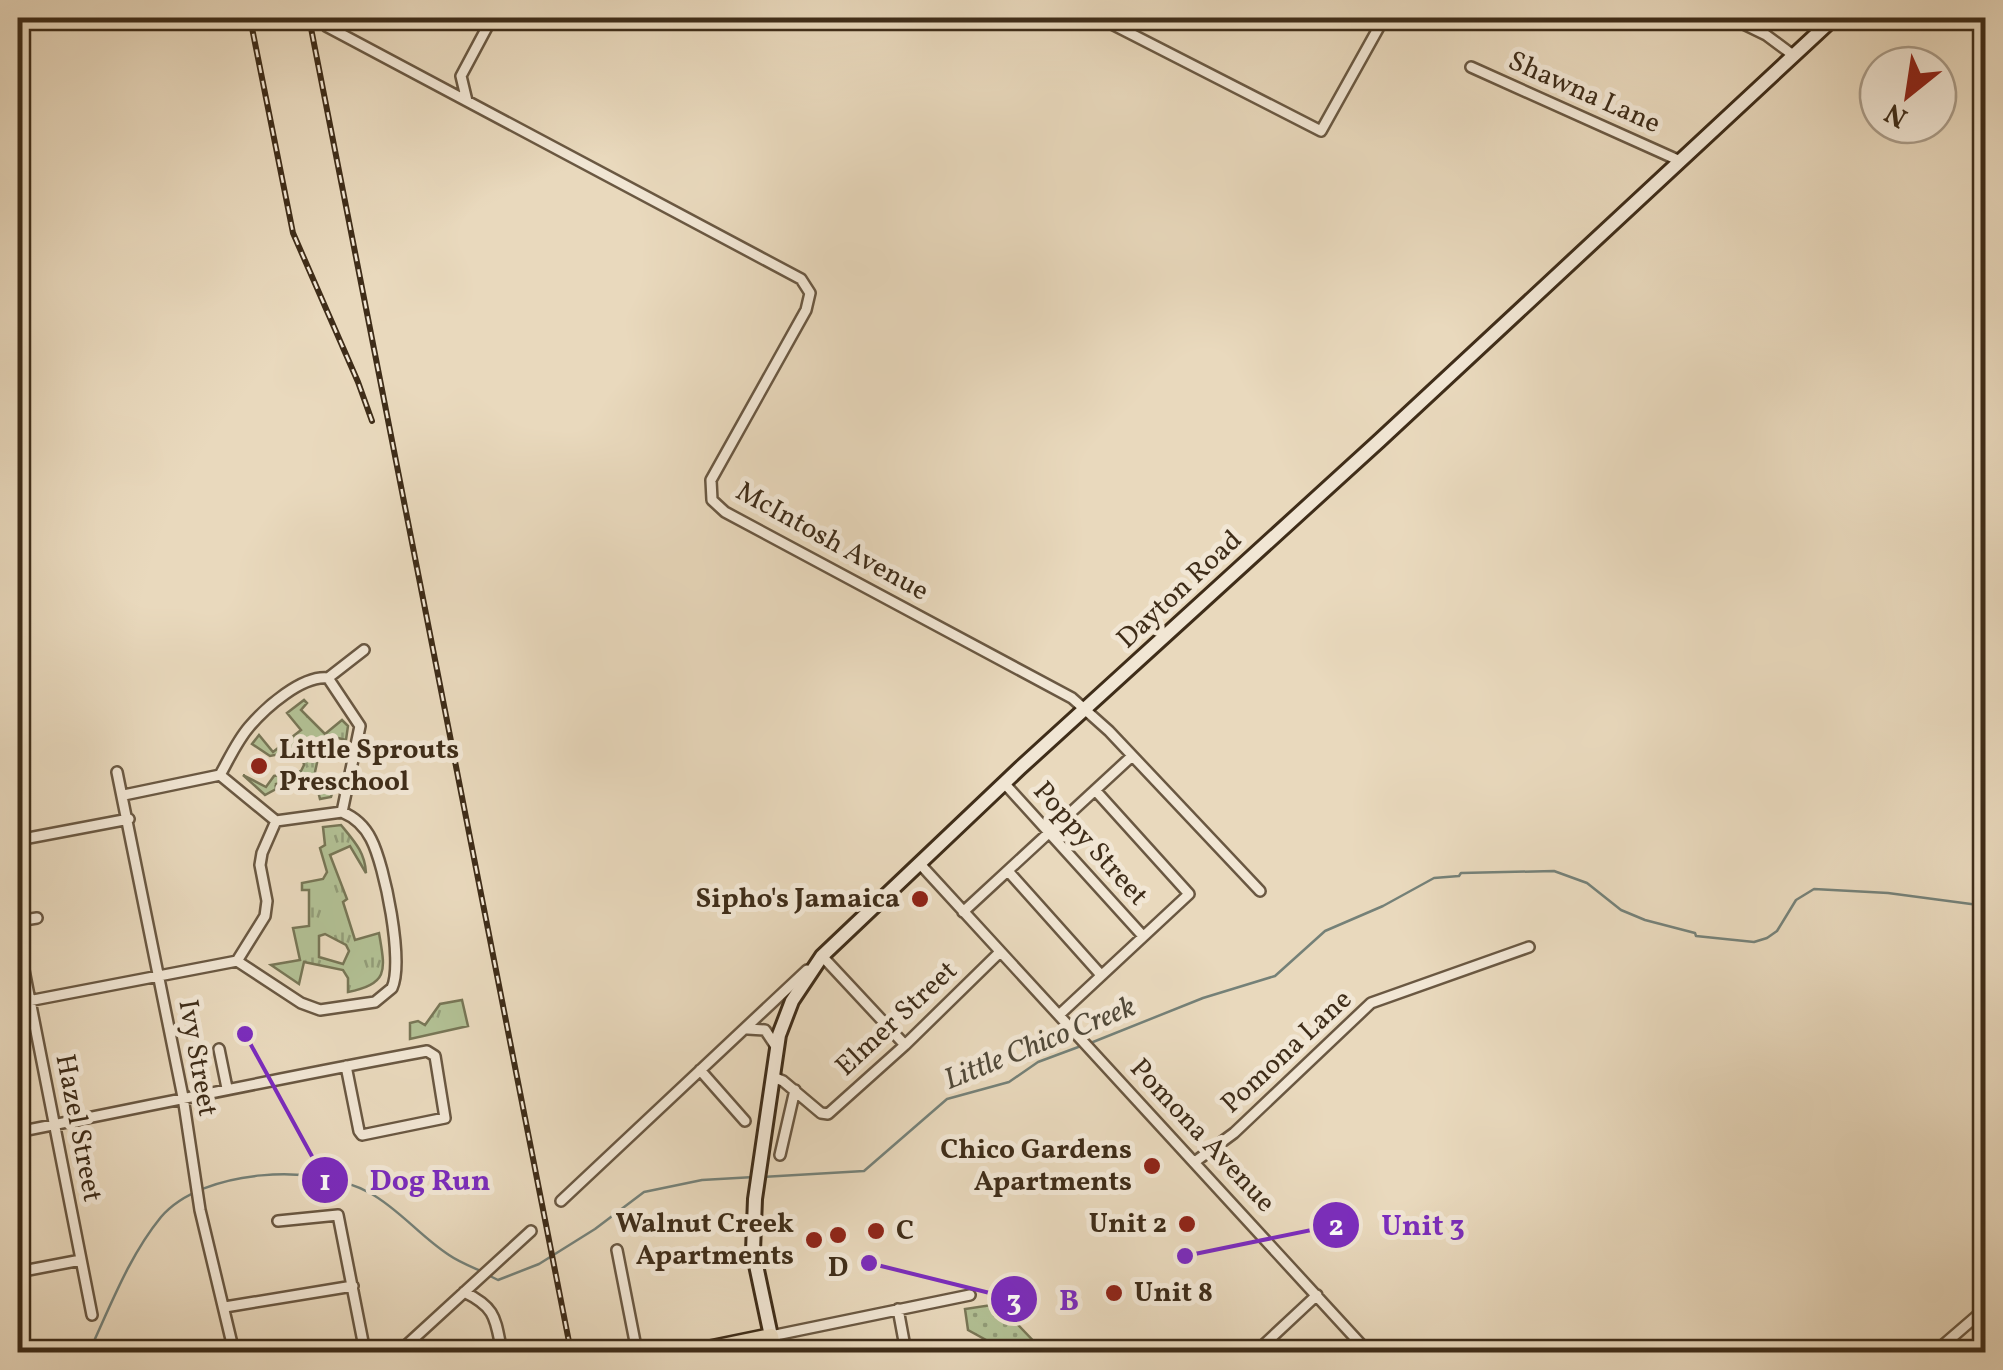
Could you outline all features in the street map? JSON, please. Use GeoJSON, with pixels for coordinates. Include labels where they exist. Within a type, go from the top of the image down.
{"type":"FeatureCollection","features":[{"type":"Feature","properties":{"kind":"main road"},"geometry":{"type":"LineString","coordinates":[[693,1352],[771,1336],[774,1352]]}},
{"type":"Feature","properties":{"kind":"street"},"geometry":{"type":"LineString","coordinates":[[467,102],[462,76],[492,18]]}},
{"type":"Feature","properties":{"kind":"street"},"geometry":{"type":"LineString","coordinates":[[1100,18],[1321,131],[1384,18]]}},
{"type":"Feature","properties":{"kind":"street"},"geometry":{"type":"LineString","coordinates":[[1732,18],[1745,20],[1793,55]]}},
{"type":"Feature","properties":{"kind":"street","name":"Dayton Road"},"geometry":{"type":"LineString","coordinates":[[561,1201],[1005,784],[1834,18]]}},
{"type":"Feature","properties":{"kind":"street","name":"McIntosh Avenue"},"geometry":{"type":"LineString","coordinates":[[326,26],[794,273],[807,286],[810,301],[712,480],[709,493],[717,506],[1058,690],[1087,710],[1260,891]]}},
{"type":"Feature","properties":{"kind":"street","name":"Shawna Lane"},"geometry":{"type":"LineString","coordinates":[[1471,67],[1678,160]]}},
{"type":"Feature","properties":{"kind":"street"},"geometry":{"type":"LineString","coordinates":[[124,795],[220,775],[249,727],[264,713],[316,677],[328,678],[364,650]]}},
{"type":"Feature","properties":{"kind":"street"},"geometry":{"type":"LineString","coordinates":[[328,678],[360,726],[342,812]]}},
{"type":"Feature","properties":{"kind":"street"},"geometry":{"type":"LineString","coordinates":[[963,912],[1132,756]]}},
{"type":"Feature","properties":{"kind":"street","name":"Ivy Street"},"geometry":{"type":"LineString","coordinates":[[117,772],[183,1097],[200,1210],[234,1352]]}},
{"type":"Feature","properties":{"kind":"street"},"geometry":{"type":"LineString","coordinates":[[18,1004],[236,961],[301,1003],[320,1010],[375,1002],[392,988],[398,958],[378,856],[366,831],[342,812],[276,821],[220,775]]}},
{"type":"Feature","properties":{"kind":"street","name":"Poppy Street"},"geometry":{"type":"LineString","coordinates":[[1005,784],[1142,935]]}},
{"type":"Feature","properties":{"kind":"street"},"geometry":{"type":"LineString","coordinates":[[1059,1015],[1189,894],[1095,790]]}},
{"type":"Feature","properties":{"kind":"street"},"geometry":{"type":"LineString","coordinates":[[18,840],[129,820]]}},
{"type":"Feature","properties":{"kind":"street"},"geometry":{"type":"LineString","coordinates":[[236,961],[265,916],[260,865],[276,821]]}},
{"type":"Feature","properties":{"kind":"street","name":"Pomona Avenue"},"geometry":{"type":"LineString","coordinates":[[920,864],[1368,1352]]}},
{"type":"Feature","properties":{"kind":"street"},"geometry":{"type":"LineString","coordinates":[[1008,871],[1101,974]]}},
{"type":"Feature","properties":{"kind":"street"},"geometry":{"type":"LineString","coordinates":[[18,921],[37,918]]}},
{"type":"Feature","properties":{"kind":"street","name":"Pomona Lane"},"geometry":{"type":"LineString","coordinates":[[1196,1161],[1234,1132],[1371,1003],[1529,947]]}},
{"type":"Feature","properties":{"kind":"street","name":"Hazel Street"},"geometry":{"type":"LineString","coordinates":[[18,951],[92,1315]]}},
{"type":"Feature","properties":{"kind":"street","name":"Elmer Street"},"geometry":{"type":"LineString","coordinates":[[795,1090],[824,1114],[905,1045],[999,952]]}},
{"type":"Feature","properties":{"kind":"street"},"geometry":{"type":"LineString","coordinates":[[905,1045],[822,956],[792,1001],[777,1050],[759,1168],[754,1251],[771,1336],[970,1295]]}},
{"type":"Feature","properties":{"kind":"street"},"geometry":{"type":"LineString","coordinates":[[743,1030],[765,1030],[777,1050]]}},
{"type":"Feature","properties":{"kind":"street"},"geometry":{"type":"LineString","coordinates":[[219,1049],[227,1088]]}},
{"type":"Feature","properties":{"kind":"street"},"geometry":{"type":"LineString","coordinates":[[18,1132],[246,1084],[346,1066],[427,1052],[436,1056],[444,1118],[362,1135],[346,1066]]}},
{"type":"Feature","properties":{"kind":"street"},"geometry":{"type":"LineString","coordinates":[[700,1070],[745,1122]]}},
{"type":"Feature","properties":{"kind":"street"},"geometry":{"type":"LineString","coordinates":[[773,1077],[795,1090],[780,1155]]}},
{"type":"Feature","properties":{"kind":"street"},"geometry":{"type":"LineString","coordinates":[[278,1221],[338,1215],[366,1352]]}},
{"type":"Feature","properties":{"kind":"street"},"geometry":{"type":"LineString","coordinates":[[398,1352],[531,1230]]}},
{"type":"Feature","properties":{"kind":"street"},"geometry":{"type":"LineString","coordinates":[[617,1250],[637,1352]]}},
{"type":"Feature","properties":{"kind":"street"},"geometry":{"type":"LineString","coordinates":[[18,1272],[81,1260]]}},
{"type":"Feature","properties":{"kind":"street"},"geometry":{"type":"LineString","coordinates":[[225,1307],[352,1286]]}},
{"type":"Feature","properties":{"kind":"street"},"geometry":{"type":"LineString","coordinates":[[464,1292],[488,1305],[494,1314],[502,1352]]}},
{"type":"Feature","properties":{"kind":"street"},"geometry":{"type":"LineString","coordinates":[[1256,1352],[1317,1296]]}},
{"type":"Feature","properties":{"kind":"street"},"geometry":{"type":"LineString","coordinates":[[1935,1352],[1986,1308]]}},
{"type":"Feature","properties":{"kind":"street"},"geometry":{"type":"LineString","coordinates":[[898,1309],[906,1352]]}},
{"type":"Feature","properties":{"kind":"green space"},"geometry":{"type":"Polygon","coordinates":[[[304,700],[307,703],[301,710],[325,734],[342,720],[348,726],[346,740],[330,736],[322,740],[315,772],[318,779],[335,784],[331,797],[320,799],[310,777],[276,784],[276,789],[265,795],[243,775],[266,787],[274,776],[301,771],[302,755],[295,751],[270,756],[252,744],[259,735],[273,752],[301,730],[287,713],[304,700]]]}},
{"type":"Feature","properties":{"kind":"green space"},"geometry":{"type":"Polygon","coordinates":[[[341,825],[361,853],[366,873],[350,846],[330,855],[347,899],[343,902],[355,940],[379,933],[381,946],[383,965],[378,979],[348,992],[348,978],[343,970],[304,962],[299,984],[271,965],[300,960],[293,928],[309,926],[309,890],[302,890],[302,883],[323,879],[327,872],[320,848],[325,845],[323,827],[341,825]],[[325,934],[319,936],[319,957],[343,964],[349,951],[346,945],[325,934]]]}},
{"type":"Feature","properties":{"kind":"green space"},"geometry":{"type":"Polygon","coordinates":[[[462,1000],[468,1026],[410,1039],[410,1023],[418,1021],[425,1025],[440,1004],[462,1000]]]}},
{"type":"Feature","properties":{"kind":"green space"},"geometry":{"type":"Polygon","coordinates":[[[998,1304],[1044,1352],[1008,1352],[968,1330],[965,1309],[998,1304]]]}},
{"type":"Feature","properties":{"kind":"waterway","name":"Little Chico Creek"},"geometry":{"type":"LineString","coordinates":[[1088,1044],[1203,998],[1275,976],[1325,931],[1434,878],[1461,873],[1554,871],[1587,883],[1621,910],[1645,920],[1696,936],[1754,942],[1777,931],[1796,900],[1814,889],[1888,893],[1986,906]]}},
{"type":"Feature","properties":{"kind":"waterway","name":"Little Chico Creek"},"geometry":{"type":"LineString","coordinates":[[762,1177],[864,1171],[947,1099],[1009,1082],[1038,1062],[1081,1046]]}},
{"type":"Feature","properties":{"kind":"waterway","name":"Little Chico Creek"},"geometry":{"type":"LineString","coordinates":[[89,1352],[130,1265],[161,1217],[204,1188],[232,1180],[292,1174],[348,1183],[381,1200],[457,1260],[483,1272]]}},
{"type":"Feature","properties":{"kind":"waterway","name":"Little Chico Creek"},"geometry":{"type":"LineString","coordinates":[[490,1276],[498,1280],[539,1264],[644,1192],[702,1180],[754,1177]]}},
{"type":"Feature","properties":{"kind":"railway"},"geometry":{"type":"LineString","coordinates":[[250,18],[293,233],[372,421]]}},
{"type":"Feature","properties":{"kind":"railway"},"geometry":{"type":"LineString","coordinates":[[309,18],[571,1352]]}},
{"type":"Feature","properties":{"kind":"place","name":"Little Sprouts Preschool"},"geometry":{"type":"Point","coordinates":[259,766]}},
{"type":"Feature","properties":{"kind":"place","name":"Sipho's Jamaica"},"geometry":{"type":"Point","coordinates":[920,899]}},
{"type":"Feature","properties":{"kind":"place","name":"Dog Run"},"geometry":{"type":"Point","coordinates":[245,1034]}},
{"type":"Feature","properties":{"kind":"place","name":"Chico Gardens Apartments"},"geometry":{"type":"Point","coordinates":[1152,1166]}},
{"type":"Feature","properties":{"kind":"place","name":"Unit 2"},"geometry":{"type":"Point","coordinates":[1187,1224]}},
{"type":"Feature","properties":{"kind":"place","name":"C"},"geometry":{"type":"Point","coordinates":[876,1231]}},
{"type":"Feature","properties":{"kind":"place","name":"D"},"geometry":{"type":"Point","coordinates":[838,1235]}},
{"type":"Feature","properties":{"kind":"place","name":"Walnut Creek Apartments"},"geometry":{"type":"Point","coordinates":[814,1240]}},
{"type":"Feature","properties":{"kind":"place","name":"Unit 3"},"geometry":{"type":"Point","coordinates":[1185,1256]}},
{"type":"Feature","properties":{"kind":"place","name":"B"},"geometry":{"type":"Point","coordinates":[869,1263]}},
{"type":"Feature","properties":{"kind":"place","name":"Unit 8"},"geometry":{"type":"Point","coordinates":[1114,1293]}}]}
